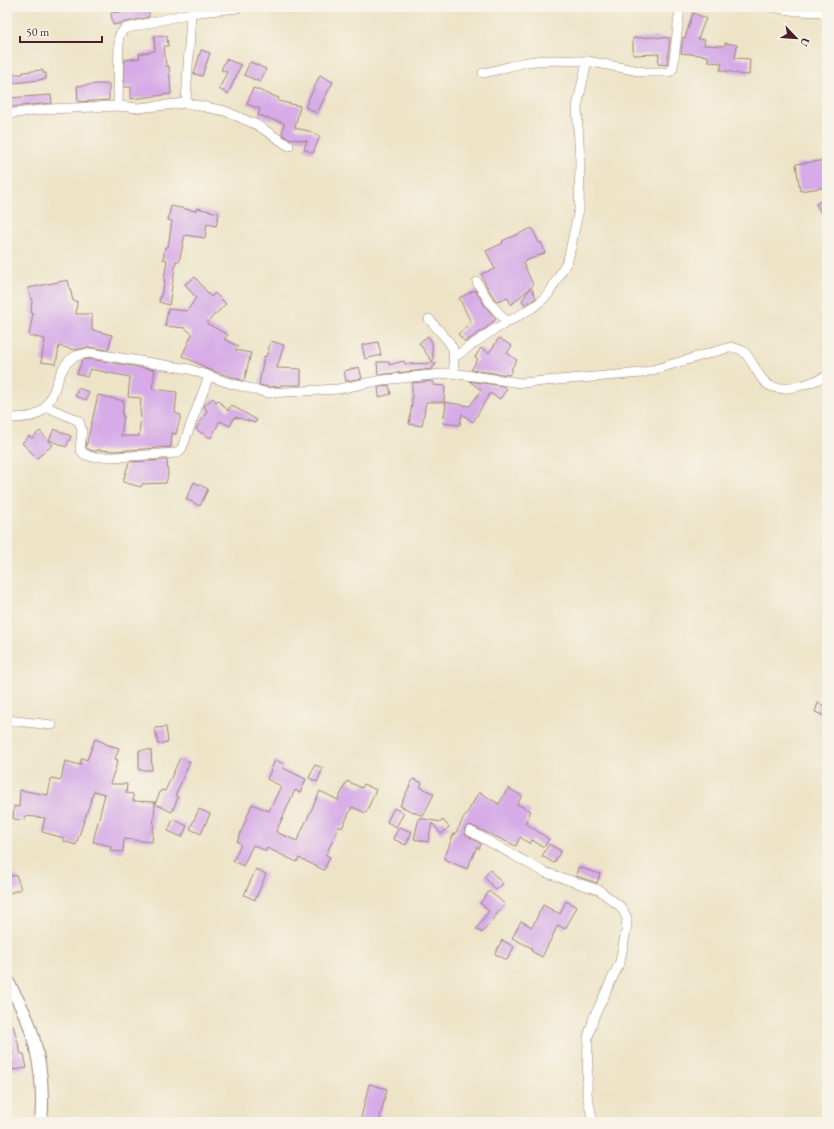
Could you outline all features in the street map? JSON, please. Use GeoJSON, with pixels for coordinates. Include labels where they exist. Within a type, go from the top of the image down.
{"type":"FeatureCollection","features":[{"type":"Feature","properties":{"kind":"street"},"geometry":{"type":"LineString","coordinates":[[483,73],[496,71],[522,62],[537,60],[587,61],[644,72],[671,71],[673,68],[680,7]]}},
{"type":"Feature","properties":{"kind":"street"},"geometry":{"type":"LineString","coordinates":[[771,7],[797,11],[827,12]]}},
{"type":"Feature","properties":{"kind":"street"},"geometry":{"type":"LineString","coordinates":[[118,106],[119,36],[120,32],[124,28],[191,12],[237,8]]}},
{"type":"Feature","properties":{"kind":"street"},"geometry":{"type":"LineString","coordinates":[[186,103],[191,12]]}},
{"type":"Feature","properties":{"kind":"street"},"geometry":{"type":"LineString","coordinates":[[453,358],[492,331],[532,308],[549,293],[568,260],[579,209],[580,161],[577,107],[587,61]]}},
{"type":"Feature","properties":{"kind":"street"},"geometry":{"type":"LineString","coordinates":[[7,114],[49,109],[118,106],[138,108],[186,103],[225,112],[257,125],[290,146]]}},
{"type":"Feature","properties":{"kind":"street"},"geometry":{"type":"LineString","coordinates":[[477,282],[490,302],[507,322]]}},
{"type":"Feature","properties":{"kind":"street"},"geometry":{"type":"LineString","coordinates":[[429,319],[449,342],[453,349],[454,370],[452,373]]}},
{"type":"Feature","properties":{"kind":"street"},"geometry":{"type":"LineString","coordinates":[[7,418],[32,416],[47,407],[63,370],[71,358],[90,353],[189,369],[229,383],[268,393],[338,389],[382,380],[452,373],[521,383],[642,373],[731,347],[744,352],[764,382],[772,388],[787,389],[814,382],[827,376]]}},
{"type":"Feature","properties":{"kind":"street"},"geometry":{"type":"LineString","coordinates":[[47,407],[80,421],[82,431],[80,449],[84,454],[92,457],[177,453],[182,448],[210,376]]}},
{"type":"Feature","properties":{"kind":"street"},"geometry":{"type":"LineString","coordinates":[[7,720],[52,725]]}},
{"type":"Feature","properties":{"kind":"street"},"geometry":{"type":"LineString","coordinates":[[470,830],[544,872],[599,890],[621,907],[627,918],[620,962],[594,1017],[588,1037],[587,1094],[593,1122]]}},
{"type":"Feature","properties":{"kind":"street"},"geometry":{"type":"LineString","coordinates":[[7,980],[31,1029],[39,1064],[42,1089],[41,1122]]}},
{"type":"Feature","properties":{"kind":"building"},"geometry":{"type":"Polygon","coordinates":[[[149,10],[149,17],[113,25],[111,13],[149,10]]]}},
{"type":"Feature","properties":{"kind":"building"},"geometry":{"type":"Polygon","coordinates":[[[693,13],[706,18],[698,39],[705,40],[704,45],[725,46],[725,43],[737,45],[735,58],[750,59],[749,75],[720,70],[722,63],[708,62],[708,56],[681,53],[683,37],[685,38],[693,13]]]}},
{"type":"Feature","properties":{"kind":"building"},"geometry":{"type":"Polygon","coordinates":[[[154,36],[167,36],[168,46],[164,46],[166,66],[169,66],[171,94],[131,99],[131,87],[124,87],[125,60],[140,58],[139,54],[155,51],[154,36]]]}},
{"type":"Feature","properties":{"kind":"building"},"geometry":{"type":"Polygon","coordinates":[[[633,38],[670,38],[667,65],[658,64],[659,54],[633,55],[633,38]]]}},
{"type":"Feature","properties":{"kind":"building"},"geometry":{"type":"Polygon","coordinates":[[[201,50],[210,53],[202,76],[194,74],[201,50]]]}},
{"type":"Feature","properties":{"kind":"building"},"geometry":{"type":"Polygon","coordinates":[[[226,59],[241,65],[228,94],[219,89],[227,72],[221,70],[226,59]]]}},
{"type":"Feature","properties":{"kind":"building"},"geometry":{"type":"Polygon","coordinates":[[[250,62],[266,69],[260,82],[244,75],[250,62]]]}},
{"type":"Feature","properties":{"kind":"building"},"geometry":{"type":"Polygon","coordinates":[[[43,70],[43,73],[46,73],[46,79],[7,84],[7,74],[23,74],[23,72],[43,70]]]}},
{"type":"Feature","properties":{"kind":"building"},"geometry":{"type":"Polygon","coordinates":[[[320,75],[333,82],[317,113],[305,107],[320,75]]]}},
{"type":"Feature","properties":{"kind":"building"},"geometry":{"type":"Polygon","coordinates":[[[109,84],[109,100],[78,102],[77,86],[109,84]]]}},
{"type":"Feature","properties":{"kind":"building"},"geometry":{"type":"Polygon","coordinates":[[[253,88],[279,98],[278,101],[300,106],[295,128],[309,131],[320,136],[313,153],[304,149],[307,141],[287,138],[282,134],[284,123],[258,115],[260,109],[247,104],[253,88]]]}},
{"type":"Feature","properties":{"kind":"building"},"geometry":{"type":"Polygon","coordinates":[[[51,95],[52,103],[10,107],[9,98],[51,95]]]}},
{"type":"Feature","properties":{"kind":"building"},"geometry":{"type":"Polygon","coordinates":[[[827,160],[827,187],[800,191],[796,164],[827,160]]]}},
{"type":"Feature","properties":{"kind":"building"},"geometry":{"type":"Polygon","coordinates":[[[827,197],[827,222],[816,204],[827,197]]]}},
{"type":"Feature","properties":{"kind":"building"},"geometry":{"type":"Polygon","coordinates":[[[171,206],[196,211],[197,208],[219,213],[216,226],[207,224],[205,238],[185,235],[179,262],[176,261],[169,305],[159,302],[165,281],[167,260],[163,259],[165,247],[168,247],[172,221],[168,220],[171,206]]]}},
{"type":"Feature","properties":{"kind":"building"},"geometry":{"type":"Polygon","coordinates":[[[532,228],[539,243],[541,242],[545,253],[523,262],[533,285],[531,287],[536,298],[525,305],[522,300],[530,288],[511,305],[508,298],[496,301],[481,274],[495,269],[486,251],[503,243],[502,241],[532,228]]]}},
{"type":"Feature","properties":{"kind":"building"},"geometry":{"type":"Polygon","coordinates":[[[195,277],[211,297],[215,293],[226,304],[206,323],[228,335],[224,339],[238,346],[235,350],[251,353],[244,381],[204,368],[205,367],[182,356],[192,334],[185,328],[165,326],[168,309],[187,311],[196,298],[185,284],[195,277]]]}},
{"type":"Feature","properties":{"kind":"building"},"geometry":{"type":"Polygon","coordinates":[[[68,280],[73,301],[77,301],[76,314],[92,314],[92,330],[112,335],[108,350],[89,347],[75,350],[59,346],[56,364],[41,362],[45,339],[29,336],[33,313],[31,313],[32,300],[28,288],[68,280]]]}},
{"type":"Feature","properties":{"kind":"building"},"geometry":{"type":"Polygon","coordinates":[[[475,290],[485,306],[496,319],[486,328],[465,342],[458,334],[471,322],[459,298],[475,290]]]}},
{"type":"Feature","properties":{"kind":"building"},"geometry":{"type":"Polygon","coordinates":[[[428,336],[432,342],[433,363],[419,343],[428,336]]]}},
{"type":"Feature","properties":{"kind":"building"},"geometry":{"type":"Polygon","coordinates":[[[499,338],[512,346],[507,353],[517,360],[509,375],[471,370],[478,359],[475,357],[481,348],[489,353],[499,338]]]}},
{"type":"Feature","properties":{"kind":"building"},"geometry":{"type":"Polygon","coordinates":[[[271,341],[284,345],[277,368],[301,369],[301,385],[281,385],[269,387],[259,385],[264,356],[266,357],[271,341]]]}},
{"type":"Feature","properties":{"kind":"building"},"geometry":{"type":"Polygon","coordinates":[[[378,342],[381,355],[365,359],[362,345],[378,342]]]}},
{"type":"Feature","properties":{"kind":"building"},"geometry":{"type":"Polygon","coordinates":[[[90,359],[155,370],[152,389],[177,392],[175,413],[181,415],[176,434],[172,433],[171,447],[93,451],[86,447],[98,395],[124,401],[122,416],[124,416],[121,436],[139,436],[141,413],[141,398],[128,397],[130,377],[90,369],[87,377],[77,374],[82,360],[90,359]]]}},
{"type":"Feature","properties":{"kind":"building"},"geometry":{"type":"Polygon","coordinates":[[[404,361],[405,364],[435,363],[436,365],[433,366],[433,369],[378,375],[377,362],[389,362],[389,365],[404,361]]]}},
{"type":"Feature","properties":{"kind":"building"},"geometry":{"type":"Polygon","coordinates":[[[359,367],[362,378],[346,381],[344,371],[359,367]]]}},
{"type":"Feature","properties":{"kind":"building"},"geometry":{"type":"Polygon","coordinates":[[[433,381],[434,385],[445,386],[444,402],[470,406],[481,390],[469,381],[503,386],[507,389],[500,399],[490,393],[473,422],[462,414],[460,425],[443,423],[446,404],[443,402],[426,402],[422,426],[409,424],[412,403],[412,383],[433,381]]]}},
{"type":"Feature","properties":{"kind":"building"},"geometry":{"type":"Polygon","coordinates":[[[389,385],[391,394],[379,397],[378,387],[389,385]]]}},
{"type":"Feature","properties":{"kind":"building"},"geometry":{"type":"Polygon","coordinates":[[[78,388],[89,392],[86,400],[75,396],[78,388]]]}},
{"type":"Feature","properties":{"kind":"building"},"geometry":{"type":"Polygon","coordinates":[[[213,398],[216,402],[218,400],[228,411],[231,405],[257,420],[255,423],[235,417],[230,426],[220,421],[211,438],[196,429],[207,411],[204,406],[213,398]]]}},
{"type":"Feature","properties":{"kind":"building"},"geometry":{"type":"Polygon","coordinates":[[[54,429],[71,436],[66,447],[49,440],[54,429]]]}},
{"type":"Feature","properties":{"kind":"building"},"geometry":{"type":"Polygon","coordinates":[[[40,431],[53,445],[37,458],[22,443],[29,436],[32,438],[40,431]]]}},
{"type":"Feature","properties":{"kind":"building"},"geometry":{"type":"Polygon","coordinates":[[[167,460],[168,475],[166,483],[142,484],[141,487],[123,482],[129,462],[167,460]]]}},
{"type":"Feature","properties":{"kind":"building"},"geometry":{"type":"Polygon","coordinates":[[[194,482],[208,489],[200,506],[186,499],[194,482]]]}},
{"type":"Feature","properties":{"kind":"building"},"geometry":{"type":"Polygon","coordinates":[[[818,703],[827,707],[825,716],[815,712],[818,703]]]}},
{"type":"Feature","properties":{"kind":"building"},"geometry":{"type":"Polygon","coordinates":[[[166,727],[168,742],[158,744],[155,728],[166,727]]]}},
{"type":"Feature","properties":{"kind":"building"},"geometry":{"type":"Polygon","coordinates":[[[95,739],[119,748],[115,759],[118,760],[110,784],[127,784],[126,793],[133,794],[133,801],[155,802],[152,842],[124,839],[123,852],[110,851],[111,846],[93,842],[105,794],[94,791],[76,845],[63,841],[64,838],[42,832],[45,818],[25,816],[25,820],[13,819],[14,806],[19,807],[20,790],[48,795],[51,778],[61,780],[65,761],[80,765],[82,758],[87,760],[95,739]]]}},
{"type":"Feature","properties":{"kind":"building"},"geometry":{"type":"Polygon","coordinates":[[[139,750],[151,750],[152,770],[139,770],[139,750]]]}},
{"type":"Feature","properties":{"kind":"building"},"geometry":{"type":"Polygon","coordinates":[[[180,758],[190,762],[175,796],[178,797],[172,812],[155,804],[161,790],[165,791],[180,758]]]}},
{"type":"Feature","properties":{"kind":"building"},"geometry":{"type":"Polygon","coordinates":[[[275,760],[284,764],[283,768],[306,779],[300,793],[295,790],[276,832],[297,841],[320,791],[338,800],[347,781],[362,788],[364,784],[376,790],[366,813],[352,807],[342,828],[339,826],[326,855],[330,857],[324,870],[299,858],[297,862],[267,848],[266,851],[253,845],[243,866],[233,861],[241,844],[237,842],[252,804],[269,811],[281,786],[267,779],[275,760]]]}},
{"type":"Feature","properties":{"kind":"building"},"geometry":{"type":"Polygon","coordinates":[[[315,765],[323,768],[317,782],[309,778],[315,765]]]}},
{"type":"Feature","properties":{"kind":"building"},"geometry":{"type":"Polygon","coordinates":[[[413,779],[422,783],[420,787],[434,794],[423,816],[400,806],[413,779]]]}},
{"type":"Feature","properties":{"kind":"building"},"geometry":{"type":"Polygon","coordinates":[[[508,788],[522,796],[517,804],[531,811],[525,823],[549,839],[544,847],[532,840],[530,844],[520,837],[516,846],[470,825],[465,828],[465,834],[481,844],[479,849],[477,847],[467,869],[444,859],[454,833],[455,835],[479,792],[499,804],[508,788]]]}},
{"type":"Feature","properties":{"kind":"building"},"geometry":{"type":"Polygon","coordinates":[[[394,808],[404,813],[396,827],[387,822],[394,808]]]}},
{"type":"Feature","properties":{"kind":"building"},"geometry":{"type":"Polygon","coordinates":[[[199,809],[210,814],[201,834],[190,829],[199,809]]]}},
{"type":"Feature","properties":{"kind":"building"},"geometry":{"type":"Polygon","coordinates":[[[419,818],[441,822],[443,820],[449,827],[441,834],[432,823],[428,842],[414,839],[419,818]]]}},
{"type":"Feature","properties":{"kind":"building"},"geometry":{"type":"Polygon","coordinates":[[[173,819],[187,826],[182,837],[168,831],[173,819]]]}},
{"type":"Feature","properties":{"kind":"building"},"geometry":{"type":"Polygon","coordinates":[[[399,827],[412,832],[406,845],[393,839],[399,827]]]}},
{"type":"Feature","properties":{"kind":"building"},"geometry":{"type":"Polygon","coordinates":[[[549,844],[561,851],[554,863],[542,856],[549,844]]]}},
{"type":"Feature","properties":{"kind":"building"},"geometry":{"type":"Polygon","coordinates":[[[578,867],[600,874],[597,883],[576,876],[578,867]]]}},
{"type":"Feature","properties":{"kind":"building"},"geometry":{"type":"Polygon","coordinates":[[[256,869],[266,874],[255,900],[244,895],[256,869]]]}},
{"type":"Feature","properties":{"kind":"building"},"geometry":{"type":"Polygon","coordinates":[[[490,870],[503,884],[496,890],[484,877],[490,870]]]}},
{"type":"Feature","properties":{"kind":"building"},"geometry":{"type":"Polygon","coordinates":[[[16,875],[21,889],[7,894],[7,877],[16,875]]]}},
{"type":"Feature","properties":{"kind":"building"},"geometry":{"type":"Polygon","coordinates":[[[489,891],[505,904],[482,933],[476,929],[489,911],[480,903],[489,891]]]}},
{"type":"Feature","properties":{"kind":"building"},"geometry":{"type":"Polygon","coordinates":[[[566,901],[577,907],[565,929],[558,925],[542,957],[531,951],[532,948],[512,938],[521,921],[532,927],[543,905],[560,914],[566,901]]]}},
{"type":"Feature","properties":{"kind":"building"},"geometry":{"type":"Polygon","coordinates":[[[502,940],[514,947],[507,960],[495,954],[502,940]]]}},
{"type":"Feature","properties":{"kind":"building"},"geometry":{"type":"Polygon","coordinates":[[[13,1025],[21,1054],[24,1054],[27,1068],[13,1070],[11,1056],[13,1055],[7,1034],[7,1026],[13,1025]]]}},
{"type":"Feature","properties":{"kind":"building"},"geometry":{"type":"Polygon","coordinates":[[[369,1084],[387,1089],[379,1122],[360,1122],[369,1084]]]}}]}
